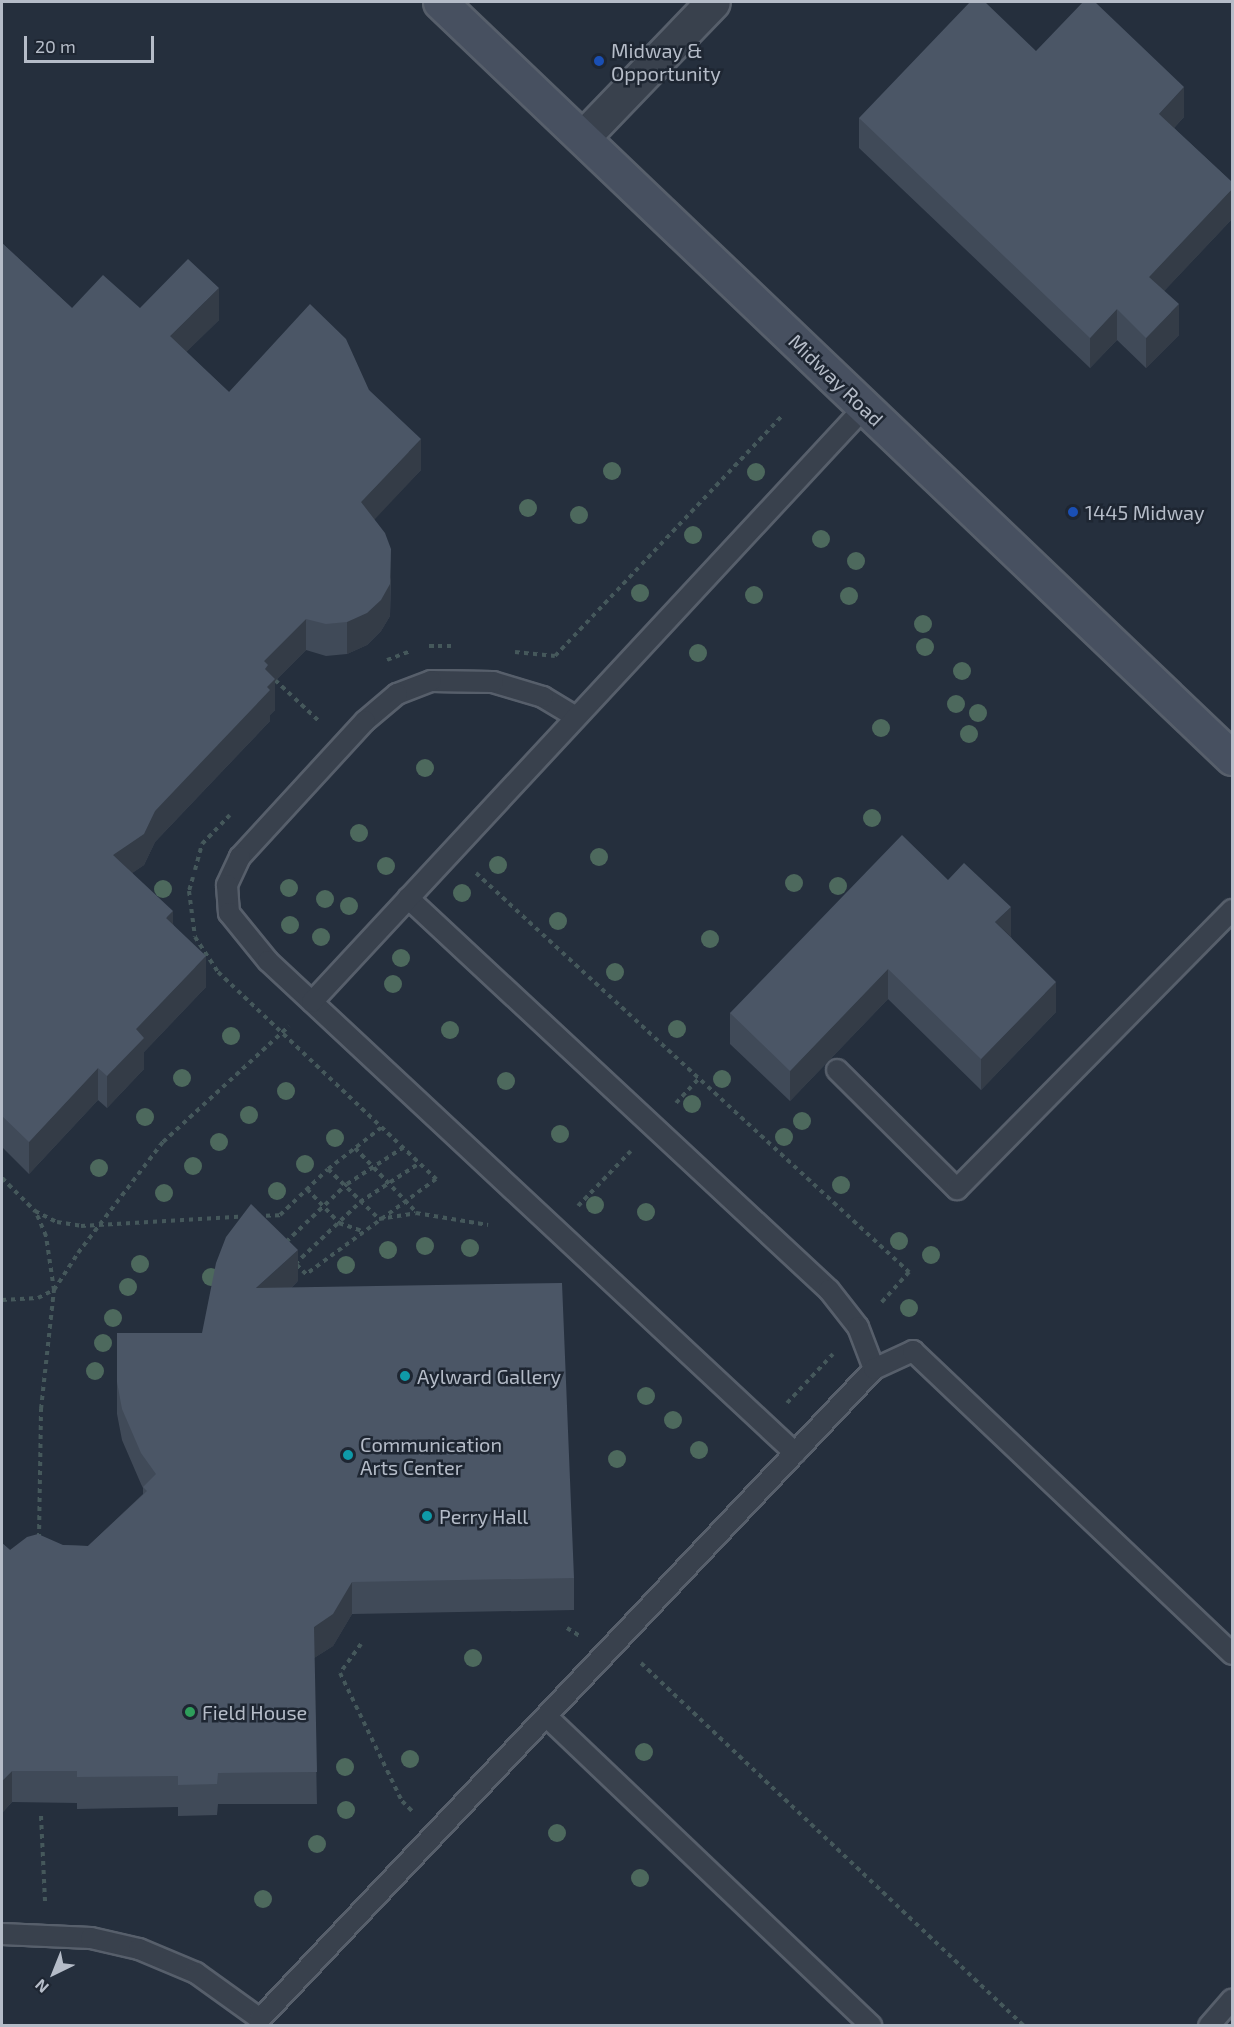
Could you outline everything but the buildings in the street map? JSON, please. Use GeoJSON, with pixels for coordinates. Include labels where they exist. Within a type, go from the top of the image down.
{"type":"FeatureCollection","features":[{"type":"Feature","properties":{"kind":"main road","name":"Midway Road"},"geometry":{"type":"LineString","coordinates":[[440,2],[1233,759]]}},
{"type":"Feature","properties":{"kind":"street"},"geometry":{"type":"LineString","coordinates":[[583,137],[713,2]]}},
{"type":"Feature","properties":{"kind":"lane"},"geometry":{"type":"LineString","coordinates":[[312,1002],[864,407]]}},
{"type":"Feature","properties":{"kind":"lane"},"geometry":{"type":"LineString","coordinates":[[576,717],[543,697],[494,682],[450,679],[419,684],[376,710],[261,832],[230,875],[226,894],[229,913],[248,941],[795,1454]]}},
{"type":"Feature","properties":{"kind":"lane"},"geometry":{"type":"LineString","coordinates":[[408,898],[829,1290],[858,1327],[874,1370]]}},
{"type":"Feature","properties":{"kind":"lane"},"geometry":{"type":"LineString","coordinates":[[837,1070],[957,1189],[1233,910]]}},
{"type":"Feature","properties":{"kind":"lane"},"geometry":{"type":"LineString","coordinates":[[2,1934],[47,1934],[108,1941],[156,1954],[214,1983],[260,2019],[874,1370],[913,1351],[1233,1654]]}},
{"type":"Feature","properties":{"kind":"lane"},"geometry":{"type":"LineString","coordinates":[[547,1717],[872,2025]]}},
{"type":"Feature","properties":{"kind":"lane"},"geometry":{"type":"LineString","coordinates":[[1209,2025],[1233,2000]]}},
{"type":"Feature","properties":{"kind":"path"},"geometry":{"type":"LineString","coordinates":[[508,651],[555,656],[782,416]]}},
{"type":"Feature","properties":{"kind":"path"},"geometry":{"type":"LineString","coordinates":[[426,647],[461,646]]}},
{"type":"Feature","properties":{"kind":"path"},"geometry":{"type":"LineString","coordinates":[[385,662],[394,655],[415,650]]}},
{"type":"Feature","properties":{"kind":"path"},"geometry":{"type":"LineString","coordinates":[[275,681],[319,721]]}},
{"type":"Feature","properties":{"kind":"path"},"geometry":{"type":"LineString","coordinates":[[311,729],[326,713]]}},
{"type":"Feature","properties":{"kind":"path"},"geometry":{"type":"LineString","coordinates":[[233,811],[202,844],[189,891],[195,937],[218,972],[436,1179],[306,1274],[288,1256]]}},
{"type":"Feature","properties":{"kind":"path"},"geometry":{"type":"LineString","coordinates":[[468,867],[909,1272],[875,1308]]}},
{"type":"Feature","properties":{"kind":"path"},"geometry":{"type":"LineString","coordinates":[[2,1300],[38,1298],[54,1290],[100,1224],[163,1142],[281,1034],[312,1002]]}},
{"type":"Feature","properties":{"kind":"path"},"geometry":{"type":"LineString","coordinates":[[671,1108],[699,1078]]}},
{"type":"Feature","properties":{"kind":"path"},"geometry":{"type":"LineString","coordinates":[[2,1178],[35,1211],[57,1222],[100,1224],[280,1215],[328,1168],[382,1126]]}},
{"type":"Feature","properties":{"kind":"path"},"geometry":{"type":"LineString","coordinates":[[574,1210],[639,1142]]}},
{"type":"Feature","properties":{"kind":"path"},"geometry":{"type":"LineString","coordinates":[[280,1248],[346,1184],[404,1147]]}},
{"type":"Feature","properties":{"kind":"path"},"geometry":{"type":"LineString","coordinates":[[355,1148],[416,1213]]}},
{"type":"Feature","properties":{"kind":"path"},"geometry":{"type":"LineString","coordinates":[[296,1264],[360,1202],[418,1164]]}},
{"type":"Feature","properties":{"kind":"path"},"geometry":{"type":"LineString","coordinates":[[328,1168],[379,1219]]}},
{"type":"Feature","properties":{"kind":"path"},"geometry":{"type":"LineString","coordinates":[[307,1189],[339,1223],[362,1232]]}},
{"type":"Feature","properties":{"kind":"path"},"geometry":{"type":"LineString","coordinates":[[35,1211],[46,1236],[54,1290],[41,1409],[39,1542]]}},
{"type":"Feature","properties":{"kind":"path"},"geometry":{"type":"LineString","coordinates":[[379,1219],[416,1213],[488,1226]]}},
{"type":"Feature","properties":{"kind":"path"},"geometry":{"type":"LineString","coordinates":[[264,1215],[268,1223]]}},
{"type":"Feature","properties":{"kind":"path"},"geometry":{"type":"LineString","coordinates":[[784,1406],[835,1352]]}},
{"type":"Feature","properties":{"kind":"path"},"geometry":{"type":"LineString","coordinates":[[361,1644],[340,1673],[402,1800]]}},
{"type":"Feature","properties":{"kind":"path"},"geometry":{"type":"LineString","coordinates":[[640,1661],[1024,2025]]}},
{"type":"Feature","properties":{"kind":"path"},"geometry":{"type":"LineString","coordinates":[[41,1816],[47,1934]]}},
{"type":"Feature","properties":{"kind":"place","name":"Midway & Opportunity"},"geometry":{"type":"Point","coordinates":[599,61]}},
{"type":"Feature","properties":{"kind":"place","name":"1445 Midway"},"geometry":{"type":"Point","coordinates":[1073,512]}},
{"type":"Feature","properties":{"kind":"place","name":"Aylward Gallery"},"geometry":{"type":"Point","coordinates":[405,1376]}},
{"type":"Feature","properties":{"kind":"place","name":"Communication Arts Center"},"geometry":{"type":"Point","coordinates":[348,1455]}},
{"type":"Feature","properties":{"kind":"place","name":"Perry Hall"},"geometry":{"type":"Point","coordinates":[427,1516]}},
{"type":"Feature","properties":{"kind":"place","name":"Field House"},"geometry":{"type":"Point","coordinates":[190,1712]}}]}
